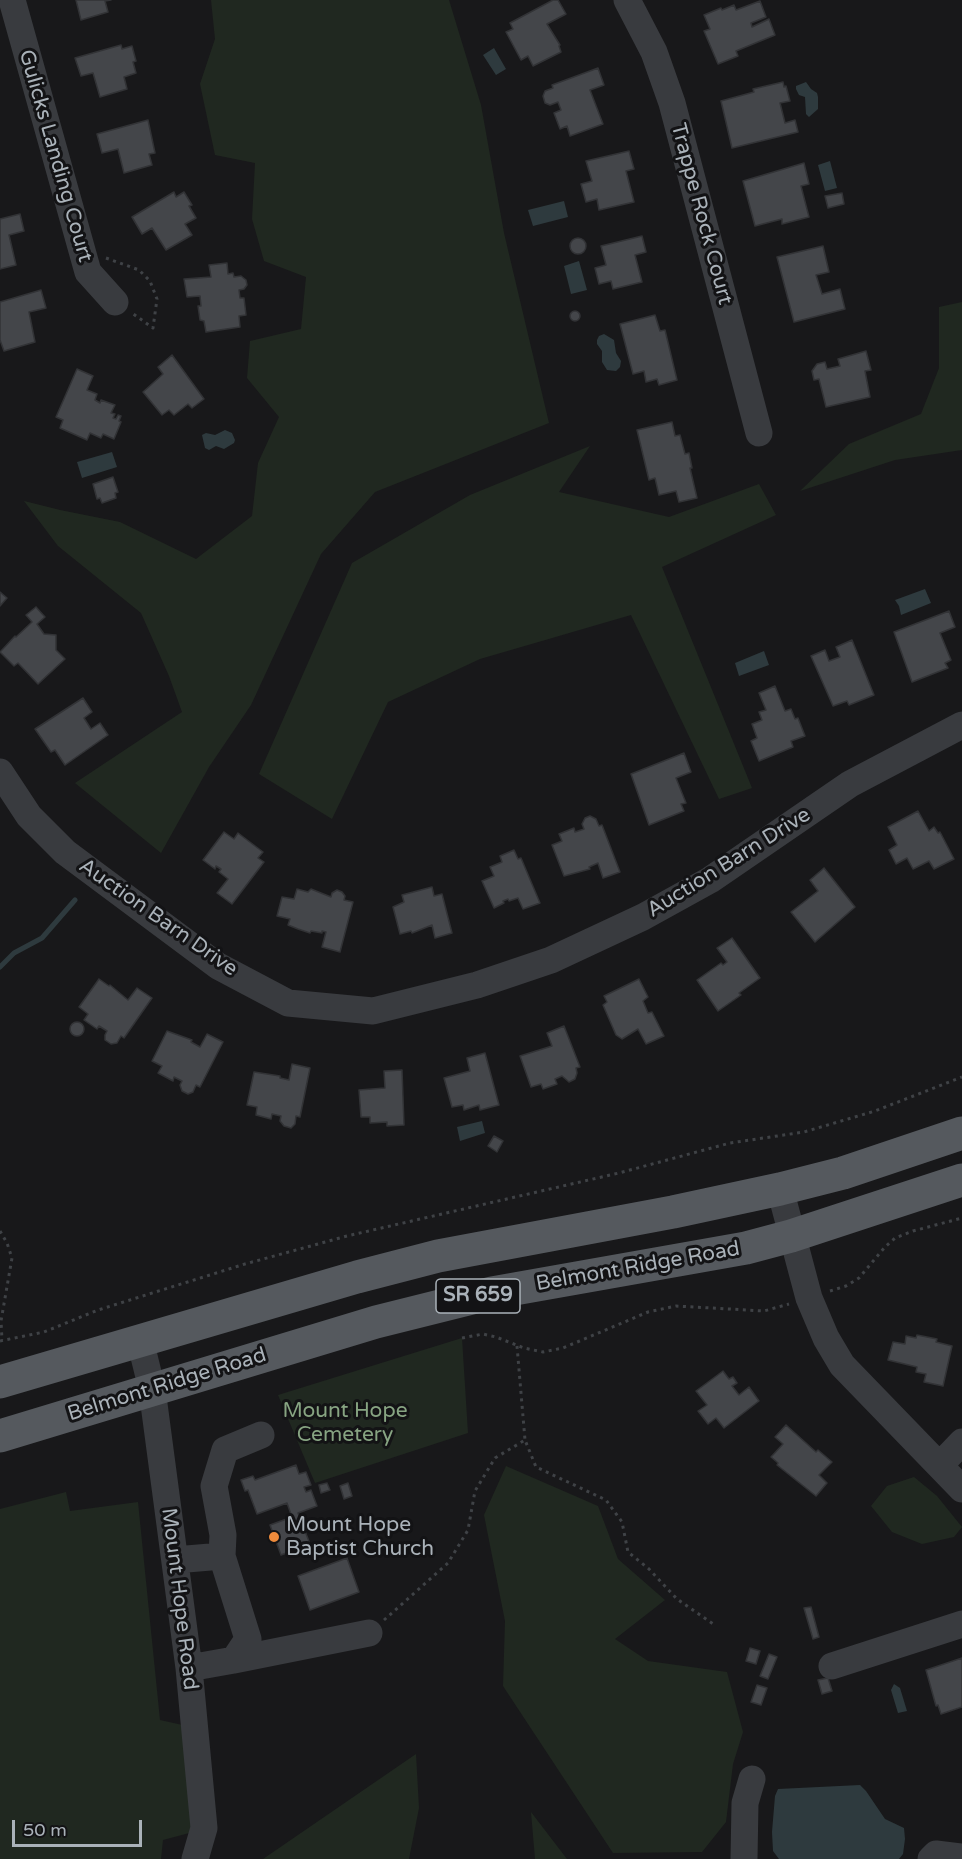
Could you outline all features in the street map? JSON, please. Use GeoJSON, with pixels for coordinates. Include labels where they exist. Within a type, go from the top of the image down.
{"type":"FeatureCollection","features":[{"type":"Feature","properties":{"kind":"main road","name":"SR 659"},"geometry":{"type":"LineString","coordinates":[[0,1382],[140,1340],[255,1309],[357,1277],[438,1256],[673,1212],[780,1189],[843,1173],[962,1133]]}},
{"type":"Feature","properties":{"kind":"main road","name":"Belmont Ridge Road"},"geometry":{"type":"LineString","coordinates":[[0,1436],[376,1322],[492,1293],[746,1248],[791,1236],[962,1180]]}},
{"type":"Feature","properties":{"kind":"street","name":"Gulicks Landing Court"},"geometry":{"type":"LineString","coordinates":[[12,0],[88,273],[115,302]]}},
{"type":"Feature","properties":{"kind":"street","name":"Trappe Rock Court"},"geometry":{"type":"LineString","coordinates":[[627,0],[654,52],[672,103],[759,433]]}},
{"type":"Feature","properties":{"kind":"street","name":"Auction Barn Drive"},"geometry":{"type":"LineString","coordinates":[[0,772],[29,816],[65,852],[218,966],[288,1003],[373,1011],[477,985],[551,960],[643,917],[710,880],[850,784],[962,725]]}},
{"type":"Feature","properties":{"kind":"street"},"geometry":{"type":"LineString","coordinates":[[780,1189],[809,1298],[826,1338],[842,1365],[962,1489]]}},
{"type":"Feature","properties":{"kind":"street","name":"Mount Hope Road"},"geometry":{"type":"LineString","coordinates":[[140,1340],[152,1389],[189,1668],[204,1828],[195,1859]]}},
{"type":"Feature","properties":{"kind":"street"},"geometry":{"type":"LineString","coordinates":[[234,1660],[248,1639],[222,1556],[223,1535],[214,1486],[225,1450],[261,1435]]}},
{"type":"Feature","properties":{"kind":"street"},"geometry":{"type":"LineString","coordinates":[[940,1464],[962,1442]]}},
{"type":"Feature","properties":{"kind":"street"},"geometry":{"type":"LineString","coordinates":[[175,1560],[222,1556]]}},
{"type":"Feature","properties":{"kind":"street"},"geometry":{"type":"LineString","coordinates":[[832,1666],[962,1624]]}},
{"type":"Feature","properties":{"kind":"street"},"geometry":{"type":"LineString","coordinates":[[189,1668],[369,1633]]}},
{"type":"Feature","properties":{"kind":"street"},"geometry":{"type":"LineString","coordinates":[[744,1859],[745,1803],[752,1779]]}},
{"type":"Feature","properties":{"kind":"street"},"geometry":{"type":"LineString","coordinates":[[931,1859],[936,1854],[962,1857]]}},
{"type":"Feature","properties":{"kind":"path"},"geometry":{"type":"LineString","coordinates":[[104,257],[140,270],[150,281],[157,299],[153,328],[115,302]]}},
{"type":"Feature","properties":{"kind":"path"},"geometry":{"type":"LineString","coordinates":[[0,1231],[12,1258],[1,1341],[44,1332],[110,1306],[245,1264],[347,1236],[620,1173],[730,1143],[804,1132],[875,1111],[962,1077]]}},
{"type":"Feature","properties":{"kind":"path"},"geometry":{"type":"LineString","coordinates":[[462,1338],[483,1334],[543,1352],[562,1348],[648,1312],[676,1306],[764,1311],[846,1286],[859,1278],[885,1246],[895,1238],[962,1218]]}},
{"type":"Feature","properties":{"kind":"path"},"geometry":{"type":"LineString","coordinates":[[517,1345],[525,1440],[536,1467],[606,1500],[622,1522],[628,1552],[649,1569],[677,1599],[716,1626]]}},
{"type":"Feature","properties":{"kind":"path"},"geometry":{"type":"LineString","coordinates":[[369,1633],[448,1563],[468,1530],[475,1491],[495,1458],[525,1440]]}},
{"type":"Feature","properties":{"kind":"green space"},"geometry":{"type":"Polygon","coordinates":[[[211,0],[449,0],[481,105],[504,233],[549,423],[375,492],[321,554],[251,705],[209,767],[161,853],[75,783],[182,712],[169,676],[141,613],[58,546],[24,501],[120,522],[196,559],[252,516],[258,463],[279,417],[247,378],[250,341],[301,329],[306,277],[264,261],[252,219],[255,163],[215,155],[200,84],[215,39],[211,0]]]}},
{"type":"Feature","properties":{"kind":"green space"},"geometry":{"type":"Polygon","coordinates":[[[962,302],[962,450],[895,460],[800,491],[849,444],[921,414],[939,368],[939,307],[962,302]]]}},
{"type":"Feature","properties":{"kind":"green space"},"geometry":{"type":"Polygon","coordinates":[[[590,446],[559,492],[669,517],[759,484],[776,515],[662,567],[752,788],[719,799],[631,615],[480,659],[388,702],[332,819],[259,774],[352,563],[470,495],[590,446]]]}},
{"type":"Feature","properties":{"kind":"green space","name":"Mount Hope Cemetery"},"geometry":{"type":"Polygon","coordinates":[[[462,1338],[468,1433],[315,1483],[278,1395],[462,1338]]]}},
{"type":"Feature","properties":{"kind":"green space"},"geometry":{"type":"Polygon","coordinates":[[[506,1466],[598,1506],[618,1559],[665,1600],[615,1639],[648,1661],[727,1672],[743,1732],[733,1764],[726,1822],[702,1852],[613,1853],[503,1686],[505,1621],[484,1515],[506,1466]]]}},
{"type":"Feature","properties":{"kind":"green space"},"geometry":{"type":"Polygon","coordinates":[[[914,1477],[937,1496],[962,1527],[954,1537],[922,1544],[892,1532],[871,1506],[887,1486],[914,1477]]]}},
{"type":"Feature","properties":{"kind":"green space"},"geometry":{"type":"Polygon","coordinates":[[[66,1492],[70,1511],[138,1502],[160,1720],[187,1726],[193,1832],[163,1840],[161,1859],[0,1859],[0,1509],[66,1492]]]}},
{"type":"Feature","properties":{"kind":"green space"},"geometry":{"type":"Polygon","coordinates":[[[416,1754],[419,1808],[409,1859],[263,1859],[416,1754]]]}},
{"type":"Feature","properties":{"kind":"green space"},"geometry":{"type":"Polygon","coordinates":[[[531,1812],[567,1859],[535,1859],[531,1812]]]}},
{"type":"Feature","properties":{"kind":"shaded area"},"geometry":{"type":"Polygon","coordinates":[[[494,48],[506,69],[496,75],[483,55],[494,48]]]}},
{"type":"Feature","properties":{"kind":"shaded area"},"geometry":{"type":"Polygon","coordinates":[[[806,82],[818,97],[818,109],[809,117],[806,114],[805,97],[799,95],[796,89],[796,86],[806,82]]]}},
{"type":"Feature","properties":{"kind":"shaded area"},"geometry":{"type":"Polygon","coordinates":[[[830,161],[837,188],[825,191],[818,165],[830,161]]]}},
{"type":"Feature","properties":{"kind":"shaded area"},"geometry":{"type":"Polygon","coordinates":[[[564,201],[568,217],[533,226],[528,210],[564,201]]]}},
{"type":"Feature","properties":{"kind":"shaded area"},"geometry":{"type":"Polygon","coordinates":[[[579,261],[587,290],[571,294],[564,266],[579,261]]]}},
{"type":"Feature","properties":{"kind":"shaded area"},"geometry":{"type":"Polygon","coordinates":[[[604,334],[614,340],[616,353],[621,361],[616,371],[607,370],[602,362],[602,351],[597,340],[604,334]]]}},
{"type":"Feature","properties":{"kind":"shaded area"},"geometry":{"type":"Polygon","coordinates":[[[225,430],[232,433],[234,443],[224,449],[216,446],[209,450],[205,448],[202,435],[206,433],[215,435],[225,430]]]}},
{"type":"Feature","properties":{"kind":"shaded area"},"geometry":{"type":"Polygon","coordinates":[[[112,452],[117,467],[82,478],[77,462],[112,452]]]}},
{"type":"Feature","properties":{"kind":"shaded area"},"geometry":{"type":"Polygon","coordinates":[[[925,589],[931,603],[901,615],[895,600],[925,589]]]}},
{"type":"Feature","properties":{"kind":"shaded area"},"geometry":{"type":"Polygon","coordinates":[[[764,651],[769,665],[739,676],[735,663],[764,651]]]}},
{"type":"Feature","properties":{"kind":"shaded area"},"geometry":{"type":"Polygon","coordinates":[[[482,1121],[485,1133],[460,1141],[457,1127],[482,1121]]]}},
{"type":"Feature","properties":{"kind":"shaded area"},"geometry":{"type":"Polygon","coordinates":[[[894,1684],[900,1688],[907,1711],[898,1713],[891,1690],[894,1684]]]}},
{"type":"Feature","properties":{"kind":"shaded area"},"geometry":{"type":"Polygon","coordinates":[[[860,1785],[885,1819],[904,1828],[903,1854],[899,1859],[779,1859],[773,1851],[772,1832],[775,1796],[778,1789],[860,1785]]]}},
{"type":"Feature","properties":{"kind":"building"},"geometry":{"type":"Polygon","coordinates":[[[76,0],[111,0],[105,1],[108,12],[81,20],[76,0]]]}},
{"type":"Feature","properties":{"kind":"building"},"geometry":{"type":"Polygon","coordinates":[[[553,0],[558,0],[566,14],[547,24],[560,45],[561,52],[533,66],[528,56],[521,60],[506,32],[513,29],[510,23],[553,0]]]}},
{"type":"Feature","properties":{"kind":"building"},"geometry":{"type":"Polygon","coordinates":[[[760,1],[766,17],[751,23],[752,27],[769,19],[775,35],[736,51],[738,56],[718,64],[704,31],[710,29],[704,15],[734,5],[736,10],[760,1]]]}},
{"type":"Feature","properties":{"kind":"building"},"geometry":{"type":"Polygon","coordinates":[[[121,45],[122,49],[132,46],[136,73],[124,77],[127,89],[100,97],[93,73],[81,76],[75,58],[121,45]]]}},
{"type":"Feature","properties":{"kind":"building"},"geometry":{"type":"Polygon","coordinates":[[[598,68],[604,85],[590,90],[603,124],[570,136],[567,126],[560,129],[554,113],[561,110],[558,102],[550,105],[545,103],[543,96],[545,91],[553,88],[552,85],[598,68]]]}},
{"type":"Feature","properties":{"kind":"building"},"geometry":{"type":"Polygon","coordinates":[[[783,82],[790,101],[780,103],[785,123],[795,120],[798,132],[732,148],[721,101],[754,92],[753,89],[783,82]]]}},
{"type":"Feature","properties":{"kind":"building"},"geometry":{"type":"Polygon","coordinates":[[[148,120],[155,153],[149,154],[152,165],[124,173],[118,149],[102,153],[97,134],[148,120]]]}},
{"type":"Feature","properties":{"kind":"building"},"geometry":{"type":"Polygon","coordinates":[[[629,151],[634,169],[626,171],[634,202],[599,210],[597,199],[586,202],[581,184],[592,181],[586,161],[629,151]]]}},
{"type":"Feature","properties":{"kind":"building"},"geometry":{"type":"Polygon","coordinates":[[[804,163],[809,184],[801,186],[809,217],[782,224],[782,219],[755,226],[743,181],[804,163]]]}},
{"type":"Feature","properties":{"kind":"building"},"geometry":{"type":"Polygon","coordinates":[[[174,192],[176,197],[184,192],[192,205],[189,206],[196,218],[185,224],[192,235],[166,250],[152,228],[142,234],[132,217],[174,192]]]}},
{"type":"Feature","properties":{"kind":"building"},"geometry":{"type":"Polygon","coordinates":[[[842,193],[844,204],[828,208],[825,196],[842,193]]]}},
{"type":"Feature","properties":{"kind":"building"},"geometry":{"type":"Polygon","coordinates":[[[20,214],[24,231],[9,235],[16,265],[0,269],[0,219],[20,214]]]}},
{"type":"Feature","properties":{"kind":"building"},"geometry":{"type":"Polygon","coordinates":[[[642,236],[646,252],[635,255],[642,282],[613,289],[611,281],[599,284],[595,268],[606,265],[601,246],[642,236]]]}},
{"type":"Feature","properties":{"kind":"building"},"geometry":{"type":"Polygon","coordinates":[[[578,238],[586,246],[578,254],[570,246],[578,238]]]}},
{"type":"Feature","properties":{"kind":"building"},"geometry":{"type":"Polygon","coordinates":[[[823,246],[829,272],[816,275],[822,294],[840,289],[845,309],[794,322],[777,257],[823,246]]]}},
{"type":"Feature","properties":{"kind":"building"},"geometry":{"type":"Polygon","coordinates":[[[227,263],[228,274],[233,273],[234,277],[241,276],[246,280],[247,285],[244,289],[239,290],[240,298],[244,298],[246,315],[239,316],[240,327],[206,332],[204,321],[200,320],[198,306],[201,306],[200,296],[187,297],[184,279],[211,277],[209,265],[227,263]]]}},
{"type":"Feature","properties":{"kind":"building"},"geometry":{"type":"Polygon","coordinates":[[[41,290],[46,308],[29,312],[35,342],[4,351],[0,340],[0,302],[41,290]]]}},
{"type":"Feature","properties":{"kind":"building"},"geometry":{"type":"Polygon","coordinates":[[[575,311],[580,316],[575,321],[570,316],[575,311]]]}},
{"type":"Feature","properties":{"kind":"building"},"geometry":{"type":"Polygon","coordinates":[[[655,315],[660,331],[665,330],[677,380],[659,385],[657,379],[646,382],[644,371],[633,374],[620,324],[655,315]]]}},
{"type":"Feature","properties":{"kind":"building"},"geometry":{"type":"Polygon","coordinates":[[[866,351],[871,370],[865,371],[870,397],[826,407],[819,379],[814,380],[812,371],[817,364],[825,362],[827,369],[840,366],[838,359],[866,351]]]}},
{"type":"Feature","properties":{"kind":"building"},"geometry":{"type":"Polygon","coordinates":[[[172,355],[204,399],[192,408],[188,404],[174,415],[169,410],[162,415],[143,392],[163,374],[158,367],[172,355]]]}},
{"type":"Feature","properties":{"kind":"building"},"geometry":{"type":"Polygon","coordinates":[[[77,369],[93,376],[87,390],[97,394],[95,400],[115,405],[111,413],[115,414],[113,418],[121,416],[114,439],[103,434],[101,438],[90,433],[87,440],[60,428],[63,420],[56,417],[77,369]]]}},
{"type":"Feature","properties":{"kind":"building"},"geometry":{"type":"Polygon","coordinates":[[[672,422],[675,436],[680,435],[685,454],[689,453],[697,498],[679,502],[676,491],[659,495],[655,478],[649,480],[637,430],[672,422]]]}},
{"type":"Feature","properties":{"kind":"building"},"geometry":{"type":"Polygon","coordinates":[[[113,477],[118,492],[115,493],[116,498],[102,503],[100,498],[97,499],[93,484],[113,477]]]}},
{"type":"Feature","properties":{"kind":"building"},"geometry":{"type":"Polygon","coordinates":[[[0,592],[7,598],[0,606],[0,592]]]}},
{"type":"Feature","properties":{"kind":"building"},"geometry":{"type":"Polygon","coordinates":[[[36,607],[45,617],[37,624],[44,634],[56,635],[56,650],[65,659],[38,684],[18,663],[14,666],[0,652],[32,622],[26,615],[36,607]]]}},
{"type":"Feature","properties":{"kind":"building"},"geometry":{"type":"Polygon","coordinates":[[[949,611],[955,627],[940,633],[951,660],[945,663],[948,668],[912,682],[894,632],[949,611]]]}},
{"type":"Feature","properties":{"kind":"building"},"geometry":{"type":"Polygon","coordinates":[[[852,640],[874,695],[849,705],[847,701],[833,706],[811,656],[825,650],[829,661],[840,657],[836,647],[852,640]]]}},
{"type":"Feature","properties":{"kind":"building"},"geometry":{"type":"Polygon","coordinates":[[[775,686],[785,711],[791,709],[795,719],[798,718],[805,736],[791,741],[793,747],[759,761],[751,741],[757,738],[752,724],[762,720],[759,712],[766,710],[759,693],[775,686]]]}},
{"type":"Feature","properties":{"kind":"building"},"geometry":{"type":"Polygon","coordinates":[[[83,698],[92,712],[84,718],[91,729],[100,723],[108,735],[65,765],[55,750],[51,752],[35,729],[83,698]]]}},
{"type":"Feature","properties":{"kind":"building"},"geometry":{"type":"Polygon","coordinates":[[[684,753],[691,772],[676,778],[686,803],[681,804],[684,811],[649,825],[631,774],[684,753]]]}},
{"type":"Feature","properties":{"kind":"building"},"geometry":{"type":"Polygon","coordinates":[[[918,811],[929,831],[934,827],[938,833],[940,832],[954,859],[934,869],[929,861],[913,869],[907,858],[896,864],[889,850],[897,845],[888,827],[918,811]]]}},
{"type":"Feature","properties":{"kind":"building"},"geometry":{"type":"Polygon","coordinates":[[[590,816],[596,819],[599,826],[602,825],[620,872],[603,878],[598,863],[589,867],[590,869],[564,876],[552,845],[562,841],[559,834],[574,828],[575,832],[584,829],[582,824],[585,818],[590,816]]]}},
{"type":"Feature","properties":{"kind":"building"},"geometry":{"type":"Polygon","coordinates":[[[224,832],[234,839],[238,833],[263,852],[258,858],[264,862],[232,904],[217,893],[228,879],[219,872],[221,869],[216,866],[215,869],[203,860],[224,832]]]}},
{"type":"Feature","properties":{"kind":"building"},"geometry":{"type":"Polygon","coordinates":[[[514,850],[518,859],[521,858],[540,903],[523,909],[518,898],[509,901],[508,899],[494,908],[482,881],[494,876],[490,867],[502,862],[500,856],[514,850]]]}},
{"type":"Feature","properties":{"kind":"building"},"geometry":{"type":"Polygon","coordinates":[[[824,868],[855,907],[815,942],[791,912],[818,891],[810,880],[824,868]]]}},
{"type":"Feature","properties":{"kind":"building"},"geometry":{"type":"Polygon","coordinates":[[[432,887],[434,896],[442,894],[452,933],[435,938],[432,925],[412,933],[411,931],[400,934],[393,907],[404,902],[402,895],[432,887]]]}},
{"type":"Feature","properties":{"kind":"building"},"geometry":{"type":"Polygon","coordinates":[[[297,889],[308,892],[311,889],[331,897],[332,893],[337,890],[345,896],[344,900],[353,902],[340,952],[322,947],[326,932],[311,931],[310,933],[288,925],[290,919],[277,916],[282,897],[294,899],[297,889]]]}},
{"type":"Feature","properties":{"kind":"building"},"geometry":{"type":"Polygon","coordinates":[[[732,938],[760,978],[718,1011],[697,980],[721,963],[723,965],[727,962],[717,948],[732,938]]]}},
{"type":"Feature","properties":{"kind":"building"},"geometry":{"type":"Polygon","coordinates":[[[99,979],[128,1000],[137,988],[152,998],[124,1038],[121,1036],[117,1043],[111,1044],[105,1040],[107,1031],[99,1026],[97,1029],[84,1020],[88,1014],[79,1007],[99,979]]]}},
{"type":"Feature","properties":{"kind":"building"},"geometry":{"type":"Polygon","coordinates":[[[639,979],[648,997],[643,1001],[648,1013],[652,1012],[664,1036],[646,1044],[638,1029],[622,1039],[616,1035],[603,1005],[607,1002],[604,996],[639,979]]]}},
{"type":"Feature","properties":{"kind":"building"},"geometry":{"type":"Polygon","coordinates":[[[77,1022],[82,1024],[84,1029],[82,1034],[77,1036],[72,1034],[70,1029],[72,1024],[77,1022]]]}},
{"type":"Feature","properties":{"kind":"building"},"geometry":{"type":"Polygon","coordinates":[[[564,1026],[580,1067],[576,1068],[575,1079],[569,1082],[562,1076],[555,1079],[557,1084],[543,1089],[541,1084],[531,1087],[520,1056],[552,1046],[547,1033],[564,1026]]]}},
{"type":"Feature","properties":{"kind":"building"},"geometry":{"type":"Polygon","coordinates":[[[167,1031],[192,1040],[191,1042],[200,1047],[207,1034],[223,1042],[200,1087],[196,1085],[193,1092],[188,1094],[182,1091],[180,1085],[182,1081],[174,1077],[173,1081],[158,1073],[162,1066],[152,1061],[167,1031]]]}},
{"type":"Feature","properties":{"kind":"building"},"geometry":{"type":"Polygon","coordinates":[[[485,1053],[499,1105],[480,1110],[479,1105],[464,1110],[463,1105],[452,1107],[444,1078],[470,1071],[467,1058],[485,1053]]]}},
{"type":"Feature","properties":{"kind":"building"},"geometry":{"type":"Polygon","coordinates":[[[292,1064],[310,1068],[300,1117],[296,1116],[295,1124],[291,1128],[284,1126],[280,1121],[281,1116],[272,1114],[271,1119],[256,1115],[257,1107],[247,1105],[254,1072],[280,1076],[280,1078],[289,1080],[292,1064]]]}},
{"type":"Feature","properties":{"kind":"building"},"geometry":{"type":"Polygon","coordinates":[[[402,1070],[404,1125],[387,1126],[387,1122],[370,1123],[370,1117],[361,1117],[359,1090],[385,1088],[384,1071],[402,1070]]]}},
{"type":"Feature","properties":{"kind":"building"},"geometry":{"type":"Polygon","coordinates":[[[494,1136],[503,1141],[497,1152],[488,1146],[494,1136]]]}},
{"type":"Feature","properties":{"kind":"building"},"geometry":{"type":"Polygon","coordinates":[[[917,1335],[937,1339],[936,1342],[952,1346],[943,1386],[924,1382],[926,1374],[916,1372],[917,1367],[888,1360],[893,1342],[905,1344],[906,1336],[916,1338],[917,1335]]]}},
{"type":"Feature","properties":{"kind":"building"},"geometry":{"type":"Polygon","coordinates":[[[723,1371],[729,1379],[733,1377],[737,1383],[732,1386],[739,1395],[749,1387],[759,1401],[724,1428],[716,1418],[708,1424],[698,1411],[707,1405],[696,1391],[723,1371]]]}},
{"type":"Feature","properties":{"kind":"building"},"geometry":{"type":"Polygon","coordinates":[[[786,1425],[816,1452],[818,1450],[832,1462],[819,1475],[827,1483],[816,1496],[777,1465],[778,1463],[771,1457],[783,1444],[775,1437],[786,1425]]]}},
{"type":"Feature","properties":{"kind":"building"},"geometry":{"type":"Polygon","coordinates":[[[296,1465],[299,1474],[306,1472],[311,1485],[304,1487],[306,1492],[311,1490],[317,1506],[298,1513],[310,1544],[281,1555],[270,1525],[292,1517],[287,1503],[257,1514],[248,1490],[245,1491],[241,1480],[253,1476],[255,1480],[296,1465]]]}},
{"type":"Feature","properties":{"kind":"building"},"geometry":{"type":"Polygon","coordinates":[[[327,1483],[330,1490],[321,1493],[319,1485],[327,1483]]]}},
{"type":"Feature","properties":{"kind":"building"},"geometry":{"type":"Polygon","coordinates":[[[348,1483],[352,1496],[344,1499],[340,1486],[348,1483]]]}},
{"type":"Feature","properties":{"kind":"building"},"geometry":{"type":"Polygon","coordinates":[[[347,1558],[359,1592],[310,1610],[298,1576],[347,1558]]]}},
{"type":"Feature","properties":{"kind":"building"},"geometry":{"type":"Polygon","coordinates":[[[811,1607],[819,1637],[813,1639],[804,1608],[811,1607]]]}},
{"type":"Feature","properties":{"kind":"building"},"geometry":{"type":"Polygon","coordinates":[[[750,1648],[760,1651],[756,1664],[746,1661],[750,1648]]]}},
{"type":"Feature","properties":{"kind":"building"},"geometry":{"type":"Polygon","coordinates":[[[769,1654],[777,1657],[768,1679],[760,1676],[769,1654]]]}},
{"type":"Feature","properties":{"kind":"building"},"geometry":{"type":"Polygon","coordinates":[[[962,1658],[962,1707],[941,1714],[938,1705],[936,1706],[926,1670],[962,1658]]]}},
{"type":"Feature","properties":{"kind":"building"},"geometry":{"type":"Polygon","coordinates":[[[828,1678],[832,1691],[822,1694],[818,1680],[828,1678]]]}},
{"type":"Feature","properties":{"kind":"building"},"geometry":{"type":"Polygon","coordinates":[[[757,1685],[767,1688],[761,1705],[751,1702],[757,1685]]]}},
{"type":"Feature","properties":{"kind":"waterway"},"geometry":{"type":"LineString","coordinates":[[0,967],[14,953],[42,938],[75,900]]}},
{"type":"Feature","properties":{"kind":"place","name":"Mount Hope Baptist Church"},"geometry":{"type":"Point","coordinates":[274,1537]}}]}
